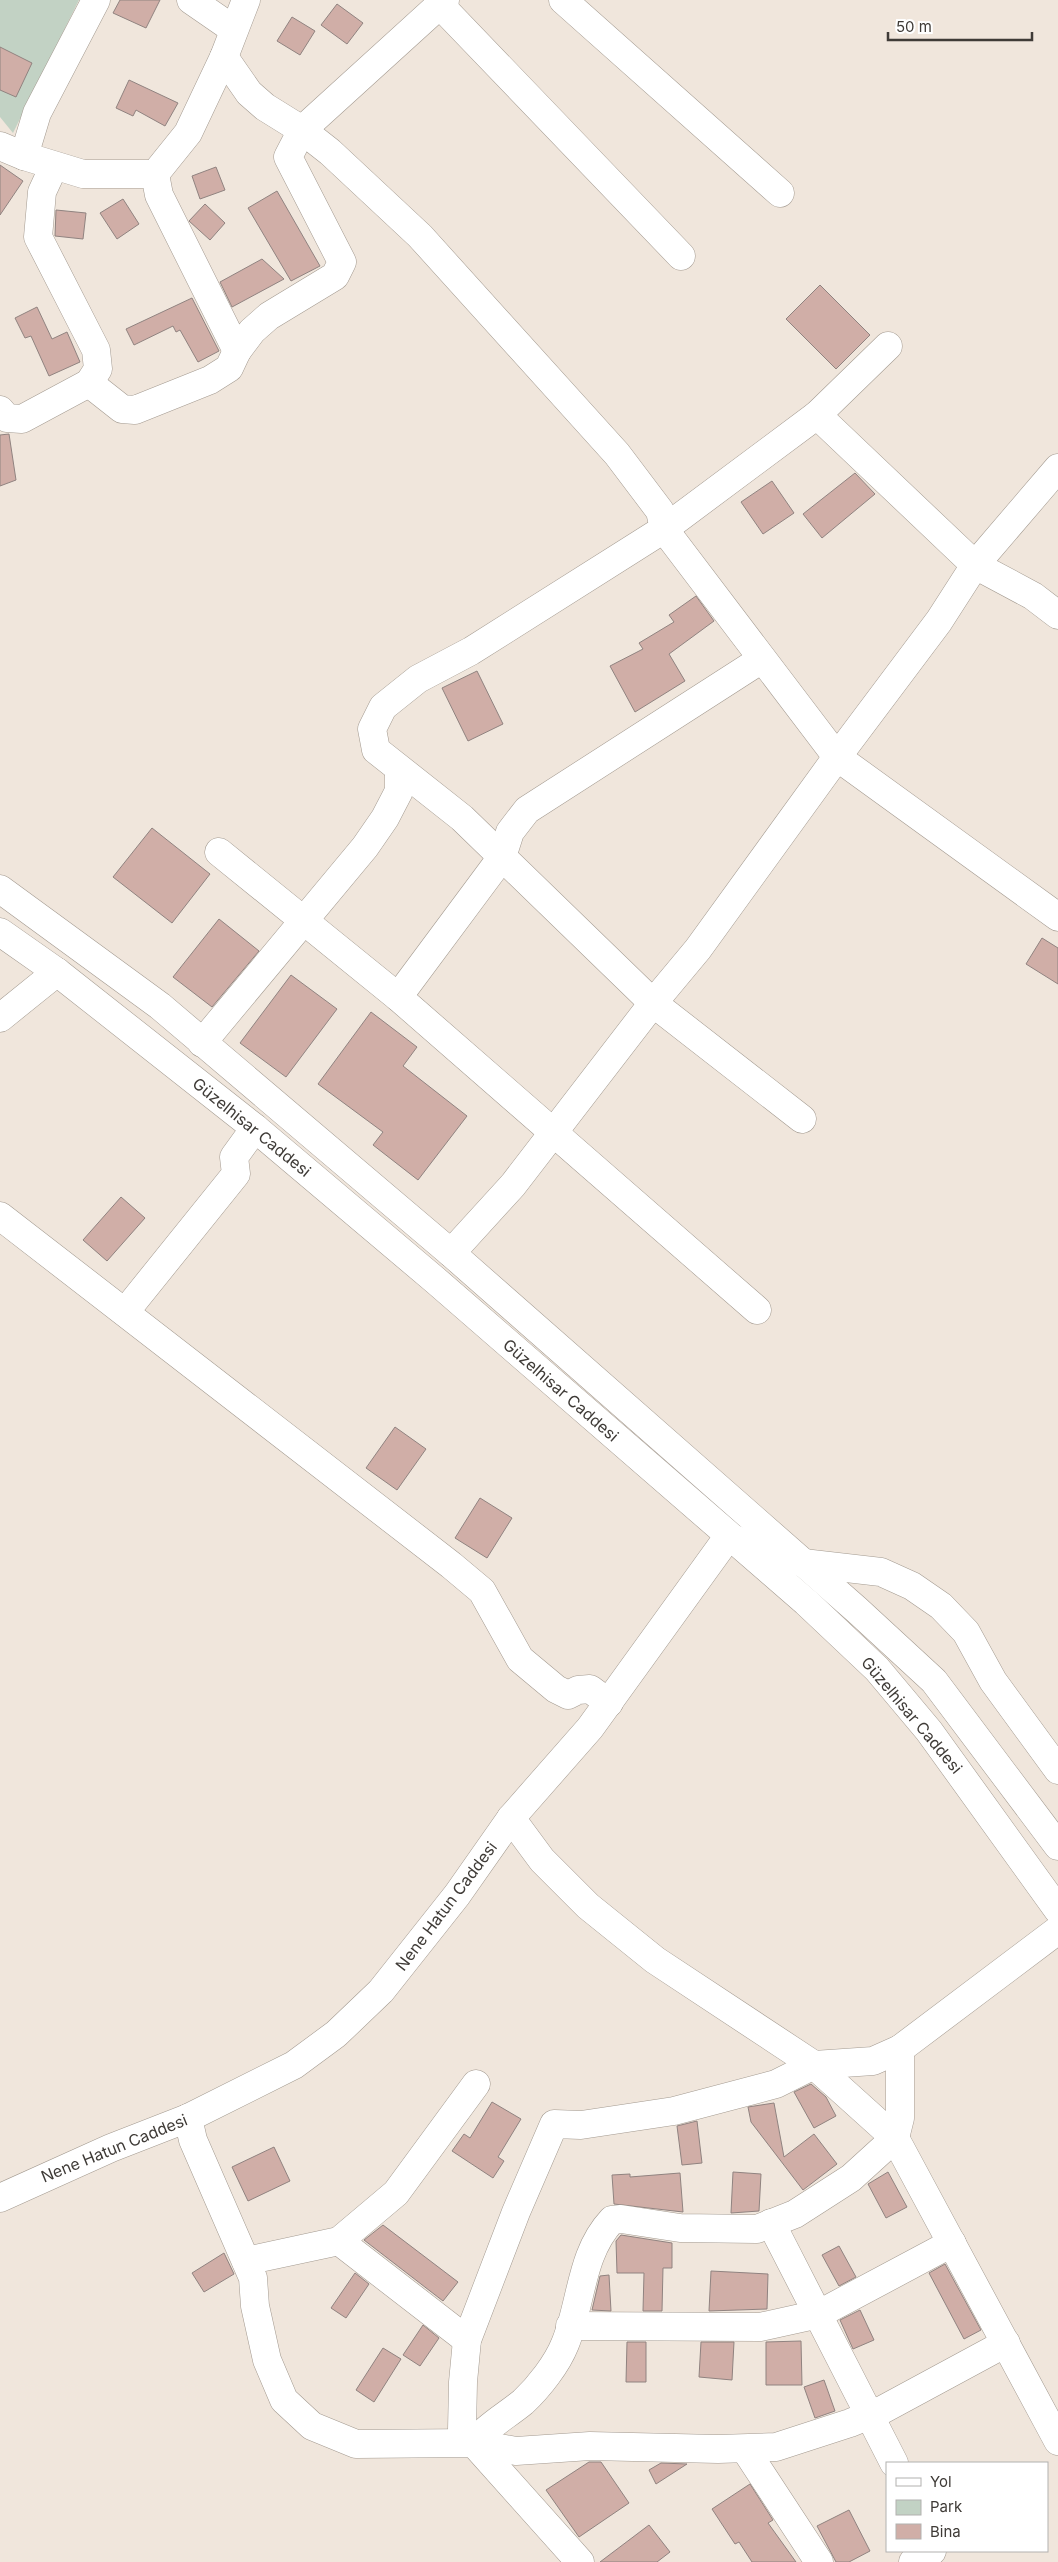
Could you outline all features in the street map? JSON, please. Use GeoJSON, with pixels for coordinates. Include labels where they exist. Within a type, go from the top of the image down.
{"type":"FeatureCollection","features":[{"type":"Feature","properties":{"kind":"street"},"geometry":{"type":"LineString","coordinates":[[96,0],[37,113],[12,151],[83,174],[155,174]]}},
{"type":"Feature","properties":{"kind":"street"},"geometry":{"type":"LineString","coordinates":[[191,0],[233,29]]}},
{"type":"Feature","properties":{"kind":"street"},"geometry":{"type":"LineString","coordinates":[[236,351],[159,195],[155,174],[188,133],[224,57],[233,29],[246,0]]}},
{"type":"Feature","properties":{"kind":"street"},"geometry":{"type":"LineString","coordinates":[[563,0],[780,193]]}},
{"type":"Feature","properties":{"kind":"street"},"geometry":{"type":"LineString","coordinates":[[89,383],[122,409],[135,410],[210,380],[229,368],[236,351],[252,331],[269,316],[335,276],[342,262],[288,157],[302,130],[442,2],[681,256]]}},
{"type":"Feature","properties":{"kind":"street"},"geometry":{"type":"LineString","coordinates":[[224,57],[249,93],[265,108],[302,130],[330,152],[420,236],[617,454],[660,511],[664,529],[837,758],[1058,917]]}},
{"type":"Feature","properties":{"kind":"street"},"geometry":{"type":"LineString","coordinates":[[2,417],[22,418],[89,383],[98,369],[96,350],[38,237],[42,192],[54,166]]}},
{"type":"Feature","properties":{"kind":"street"},"geometry":{"type":"LineString","coordinates":[[802,1119],[653,1003],[462,818],[376,750],[372,729],[383,708],[418,679],[471,651],[664,529],[817,415],[888,346]]}},
{"type":"Feature","properties":{"kind":"street"},"geometry":{"type":"LineString","coordinates":[[817,415],[975,565],[1046,595],[1058,614]]}},
{"type":"Feature","properties":{"kind":"street"},"geometry":{"type":"LineString","coordinates":[[451,1253],[513,1185],[653,1003],[698,949],[939,621],[975,565],[1058,468]]}},
{"type":"Feature","properties":{"kind":"street"},"geometry":{"type":"LineString","coordinates":[[398,997],[502,857],[510,832],[527,810],[762,659]]}},
{"type":"Feature","properties":{"kind":"street"},"geometry":{"type":"LineString","coordinates":[[202,1042],[365,847],[385,818],[399,791],[399,770]]}},
{"type":"Feature","properties":{"kind":"street"},"geometry":{"type":"LineString","coordinates":[[218,852],[398,997],[757,1310]]}},
{"type":"Feature","properties":{"kind":"street","name":"Güzelhisar Caddesi"},"geometry":{"type":"LineString","coordinates":[[0,889],[160,1006],[451,1253],[934,1681],[1058,1846]]}},
{"type":"Feature","properties":{"kind":"street","name":"Güzelhisar Caddesi"},"geometry":{"type":"LineString","coordinates":[[0,932],[56,972],[255,1128],[435,1280],[728,1537],[806,1602],[877,1669],[929,1730],[1058,1910]]}},
{"type":"Feature","properties":{"kind":"street"},"geometry":{"type":"LineString","coordinates":[[0,1018],[56,972]]}},
{"type":"Feature","properties":{"kind":"street"},"geometry":{"type":"LineString","coordinates":[[125,1312],[236,1174],[234,1157],[255,1128]]}},
{"type":"Feature","properties":{"kind":"street"},"geometry":{"type":"LineString","coordinates":[[0,1216],[482,1592],[520,1659],[542,1678],[568,1695],[578,1690],[590,1689],[609,1702]]}},
{"type":"Feature","properties":{"kind":"street"},"geometry":{"type":"LineString","coordinates":[[728,1537],[803,1563],[882,1572],[912,1586],[941,1606],[966,1632],[993,1682],[1058,1770]]}},
{"type":"Feature","properties":{"kind":"street","name":"Nene Hatun Caddesi"},"geometry":{"type":"LineString","coordinates":[[0,2198],[110,2148],[188,2118],[294,2065],[336,2034],[381,1991],[457,1895],[511,1818],[590,1728],[728,1537]]}},
{"type":"Feature","properties":{"kind":"street"},"geometry":{"type":"LineString","coordinates":[[511,1818],[542,1860],[588,1906],[655,1960],[814,2065],[895,2138],[1058,2440]]}},
{"type":"Feature","properties":{"kind":"street"},"geometry":{"type":"LineString","coordinates":[[580,2562],[462,2430],[463,2382],[467,2340],[516,2212],[554,2124],[581,2125],[674,2111],[776,2084],[814,2065],[873,2061],[900,2049],[1058,1930]]}},
{"type":"Feature","properties":{"kind":"street"},"geometry":{"type":"LineString","coordinates":[[473,2443],[482,2432],[523,2401],[548,2373],[565,2344],[582,2278],[591,2256],[604,2228],[612,2220],[621,2219],[680,2228],[757,2229],[795,2214],[851,2178],[895,2138],[900,2118],[900,2049]]}},
{"type":"Feature","properties":{"kind":"street"},"geometry":{"type":"LineString","coordinates":[[246,2261],[339,2241],[396,2193],[476,2084]]}},
{"type":"Feature","properties":{"kind":"street"},"geometry":{"type":"LineString","coordinates":[[188,2118],[193,2140],[253,2278],[255,2306],[267,2360],[284,2400],[312,2426],[356,2444],[473,2443],[516,2451],[590,2446],[744,2449],[776,2447],[868,2416],[955,2373],[1006,2343]]}},
{"type":"Feature","properties":{"kind":"street"},"geometry":{"type":"LineString","coordinates":[[771,2224],[819,2314],[868,2416],[893,2462]]}},
{"type":"Feature","properties":{"kind":"street"},"geometry":{"type":"LineString","coordinates":[[339,2241],[467,2340]]}},
{"type":"Feature","properties":{"kind":"street"},"geometry":{"type":"LineString","coordinates":[[570,2326],[760,2327],[819,2314],[952,2243]]}},
{"type":"Feature","properties":{"kind":"street"},"geometry":{"type":"LineString","coordinates":[[744,2449],[819,2562]]}},
{"type":"Feature","properties":{"kind":"street"},"geometry":{"type":"LineString","coordinates":[[913,2562],[930,2552]]}},
{"type":"Feature","properties":{"kind":"green space"},"geometry":{"type":"Polygon","coordinates":[[[0,0],[79,0],[13,133],[0,117],[0,0]]]}},
{"type":"Feature","properties":{"kind":"building"},"geometry":{"type":"Polygon","coordinates":[[[120,0],[160,0],[146,28],[113,13],[120,0]]]}},
{"type":"Feature","properties":{"kind":"building"},"geometry":{"type":"Polygon","coordinates":[[[337,4],[363,23],[347,44],[321,25],[337,4]]]}},
{"type":"Feature","properties":{"kind":"building"},"geometry":{"type":"Polygon","coordinates":[[[292,17],[315,31],[300,55],[277,41],[292,17]]]}},
{"type":"Feature","properties":{"kind":"building"},"geometry":{"type":"Polygon","coordinates":[[[0,47],[32,63],[16,97],[0,90],[0,47]]]}},
{"type":"Feature","properties":{"kind":"building"},"geometry":{"type":"Polygon","coordinates":[[[129,80],[178,103],[165,126],[136,110],[133,116],[116,108],[129,80]]]}},
{"type":"Feature","properties":{"kind":"building"},"geometry":{"type":"Polygon","coordinates":[[[0,165],[23,181],[0,215],[0,165]]]}},
{"type":"Feature","properties":{"kind":"building"},"geometry":{"type":"Polygon","coordinates":[[[216,167],[225,190],[200,199],[192,176],[216,167]]]}},
{"type":"Feature","properties":{"kind":"building"},"geometry":{"type":"Polygon","coordinates":[[[277,191],[320,266],[291,281],[248,208],[277,191]]]}},
{"type":"Feature","properties":{"kind":"building"},"geometry":{"type":"Polygon","coordinates":[[[123,199],[139,224],[117,239],[100,213],[123,199]]]}},
{"type":"Feature","properties":{"kind":"building"},"geometry":{"type":"Polygon","coordinates":[[[205,204],[225,223],[210,240],[189,221],[205,204]]]}},
{"type":"Feature","properties":{"kind":"building"},"geometry":{"type":"Polygon","coordinates":[[[56,210],[86,213],[83,239],[55,236],[56,210]]]}},
{"type":"Feature","properties":{"kind":"building"},"geometry":{"type":"Polygon","coordinates":[[[262,259],[284,279],[232,307],[220,282],[262,259]]]}},
{"type":"Feature","properties":{"kind":"building"},"geometry":{"type":"Polygon","coordinates":[[[820,285],[870,335],[836,369],[786,319],[820,285]]]}},
{"type":"Feature","properties":{"kind":"building"},"geometry":{"type":"Polygon","coordinates":[[[192,298],[219,351],[198,362],[180,330],[176,332],[173,326],[134,345],[126,329],[192,298]]]}},
{"type":"Feature","properties":{"kind":"building"},"geometry":{"type":"Polygon","coordinates":[[[37,307],[52,339],[67,332],[80,362],[49,376],[31,336],[25,338],[15,318],[37,307]]]}},
{"type":"Feature","properties":{"kind":"building"},"geometry":{"type":"Polygon","coordinates":[[[9,434],[16,480],[0,486],[0,435],[9,434]]]}},
{"type":"Feature","properties":{"kind":"building"},"geometry":{"type":"Polygon","coordinates":[[[855,473],[875,494],[822,538],[803,514],[855,473]]]}},
{"type":"Feature","properties":{"kind":"building"},"geometry":{"type":"Polygon","coordinates":[[[772,481],[794,513],[763,534],[741,502],[772,481]]]}},
{"type":"Feature","properties":{"kind":"building"},"geometry":{"type":"Polygon","coordinates":[[[696,596],[714,621],[669,654],[685,681],[635,712],[610,666],[643,649],[639,643],[674,622],[669,615],[696,596]]]}},
{"type":"Feature","properties":{"kind":"building"},"geometry":{"type":"Polygon","coordinates":[[[477,671],[503,724],[468,741],[442,688],[477,671]]]}},
{"type":"Feature","properties":{"kind":"building"},"geometry":{"type":"Polygon","coordinates":[[[152,828],[210,874],[172,923],[113,877],[152,828]]]}},
{"type":"Feature","properties":{"kind":"building"},"geometry":{"type":"Polygon","coordinates":[[[219,919],[259,951],[212,1007],[173,977],[219,919]]]}},
{"type":"Feature","properties":{"kind":"building"},"geometry":{"type":"Polygon","coordinates":[[[1042,938],[1058,948],[1058,984],[1026,964],[1042,938]]]}},
{"type":"Feature","properties":{"kind":"building"},"geometry":{"type":"Polygon","coordinates":[[[291,975],[337,1009],[286,1077],[240,1043],[291,975]]]}},
{"type":"Feature","properties":{"kind":"building"},"geometry":{"type":"Polygon","coordinates":[[[371,1012],[417,1047],[403,1066],[467,1116],[418,1180],[373,1145],[383,1132],[318,1084],[371,1012]]]}},
{"type":"Feature","properties":{"kind":"building"},"geometry":{"type":"Polygon","coordinates":[[[121,1197],[145,1218],[107,1261],[83,1240],[121,1197]]]}},
{"type":"Feature","properties":{"kind":"building"},"geometry":{"type":"Polygon","coordinates":[[[395,1427],[426,1449],[397,1490],[366,1468],[395,1427]]]}},
{"type":"Feature","properties":{"kind":"building"},"geometry":{"type":"Polygon","coordinates":[[[480,1498],[512,1518],[487,1558],[455,1538],[480,1498]]]}},
{"type":"Feature","properties":{"kind":"building"},"geometry":{"type":"Polygon","coordinates":[[[811,2084],[826,2097],[836,2116],[814,2128],[794,2092],[811,2084]]]}},
{"type":"Feature","properties":{"kind":"building"},"geometry":{"type":"Polygon","coordinates":[[[492,2102],[521,2119],[498,2157],[504,2161],[493,2178],[452,2151],[464,2134],[470,2138],[492,2102]]]}},
{"type":"Feature","properties":{"kind":"building"},"geometry":{"type":"Polygon","coordinates":[[[774,2103],[784,2157],[814,2134],[837,2164],[803,2190],[751,2122],[748,2107],[774,2103]]]}},
{"type":"Feature","properties":{"kind":"building"},"geometry":{"type":"Polygon","coordinates":[[[697,2121],[702,2163],[682,2165],[677,2126],[697,2121]]]}},
{"type":"Feature","properties":{"kind":"building"},"geometry":{"type":"Polygon","coordinates":[[[274,2147],[290,2181],[248,2201],[232,2167],[274,2147]]]}},
{"type":"Feature","properties":{"kind":"building"},"geometry":{"type":"Polygon","coordinates":[[[733,2172],[761,2174],[759,2211],[731,2213],[733,2172]]]}},
{"type":"Feature","properties":{"kind":"building"},"geometry":{"type":"Polygon","coordinates":[[[888,2172],[907,2207],[886,2218],[868,2184],[888,2172]]]}},
{"type":"Feature","properties":{"kind":"building"},"geometry":{"type":"Polygon","coordinates":[[[680,2173],[683,2212],[614,2204],[612,2175],[630,2174],[630,2177],[680,2173]]]}},
{"type":"Feature","properties":{"kind":"building"},"geometry":{"type":"Polygon","coordinates":[[[383,2225],[458,2282],[443,2301],[364,2240],[383,2225]]]}},
{"type":"Feature","properties":{"kind":"building"},"geometry":{"type":"Polygon","coordinates":[[[621,2235],[672,2243],[672,2268],[663,2268],[662,2311],[643,2311],[644,2273],[617,2273],[616,2241],[621,2235]]]}},
{"type":"Feature","properties":{"kind":"building"},"geometry":{"type":"Polygon","coordinates":[[[839,2246],[856,2277],[839,2286],[822,2255],[839,2246]]]}},
{"type":"Feature","properties":{"kind":"building"},"geometry":{"type":"Polygon","coordinates":[[[224,2253],[234,2274],[204,2292],[192,2273],[224,2253]]]}},
{"type":"Feature","properties":{"kind":"building"},"geometry":{"type":"Polygon","coordinates":[[[945,2264],[981,2330],[964,2339],[929,2273],[945,2264]]]}},
{"type":"Feature","properties":{"kind":"building"},"geometry":{"type":"Polygon","coordinates":[[[711,2271],[768,2274],[767,2309],[709,2311],[711,2271]]]}},
{"type":"Feature","properties":{"kind":"building"},"geometry":{"type":"Polygon","coordinates":[[[355,2273],[369,2284],[346,2318],[331,2308],[355,2273]]]}},
{"type":"Feature","properties":{"kind":"building"},"geometry":{"type":"Polygon","coordinates":[[[609,2275],[611,2311],[592,2310],[600,2276],[609,2275]]]}},
{"type":"Feature","properties":{"kind":"building"},"geometry":{"type":"Polygon","coordinates":[[[860,2310],[874,2340],[853,2349],[840,2320],[860,2310]]]}},
{"type":"Feature","properties":{"kind":"building"},"geometry":{"type":"Polygon","coordinates":[[[423,2325],[439,2338],[420,2366],[403,2355],[423,2325]]]}},
{"type":"Feature","properties":{"kind":"building"},"geometry":{"type":"Polygon","coordinates":[[[801,2341],[802,2385],[766,2385],[766,2342],[801,2341]]]}},
{"type":"Feature","properties":{"kind":"building"},"geometry":{"type":"Polygon","coordinates":[[[627,2342],[646,2342],[646,2382],[626,2382],[627,2342]]]}},
{"type":"Feature","properties":{"kind":"building"},"geometry":{"type":"Polygon","coordinates":[[[701,2342],[734,2342],[732,2380],[699,2377],[701,2342]]]}},
{"type":"Feature","properties":{"kind":"building"},"geometry":{"type":"Polygon","coordinates":[[[383,2348],[401,2359],[374,2402],[356,2390],[383,2348]]]}},
{"type":"Feature","properties":{"kind":"building"},"geometry":{"type":"Polygon","coordinates":[[[824,2380],[835,2411],[815,2418],[804,2387],[824,2380]]]}},
{"type":"Feature","properties":{"kind":"building"},"geometry":{"type":"Polygon","coordinates":[[[589,2462],[601,2462],[629,2503],[579,2537],[546,2490],[589,2462]]]}},
{"type":"Feature","properties":{"kind":"building"},"geometry":{"type":"Polygon","coordinates":[[[661,2463],[687,2464],[656,2484],[649,2470],[661,2463]]]}},
{"type":"Feature","properties":{"kind":"building"},"geometry":{"type":"Polygon","coordinates":[[[750,2484],[773,2520],[768,2523],[796,2562],[752,2562],[739,2542],[735,2544],[712,2509],[750,2484]]]}},
{"type":"Feature","properties":{"kind":"building"},"geometry":{"type":"Polygon","coordinates":[[[849,2510],[870,2551],[849,2562],[836,2562],[817,2526],[849,2510]]]}},
{"type":"Feature","properties":{"kind":"building"},"geometry":{"type":"Polygon","coordinates":[[[649,2525],[670,2552],[657,2562],[600,2562],[649,2525]]]}}]}
